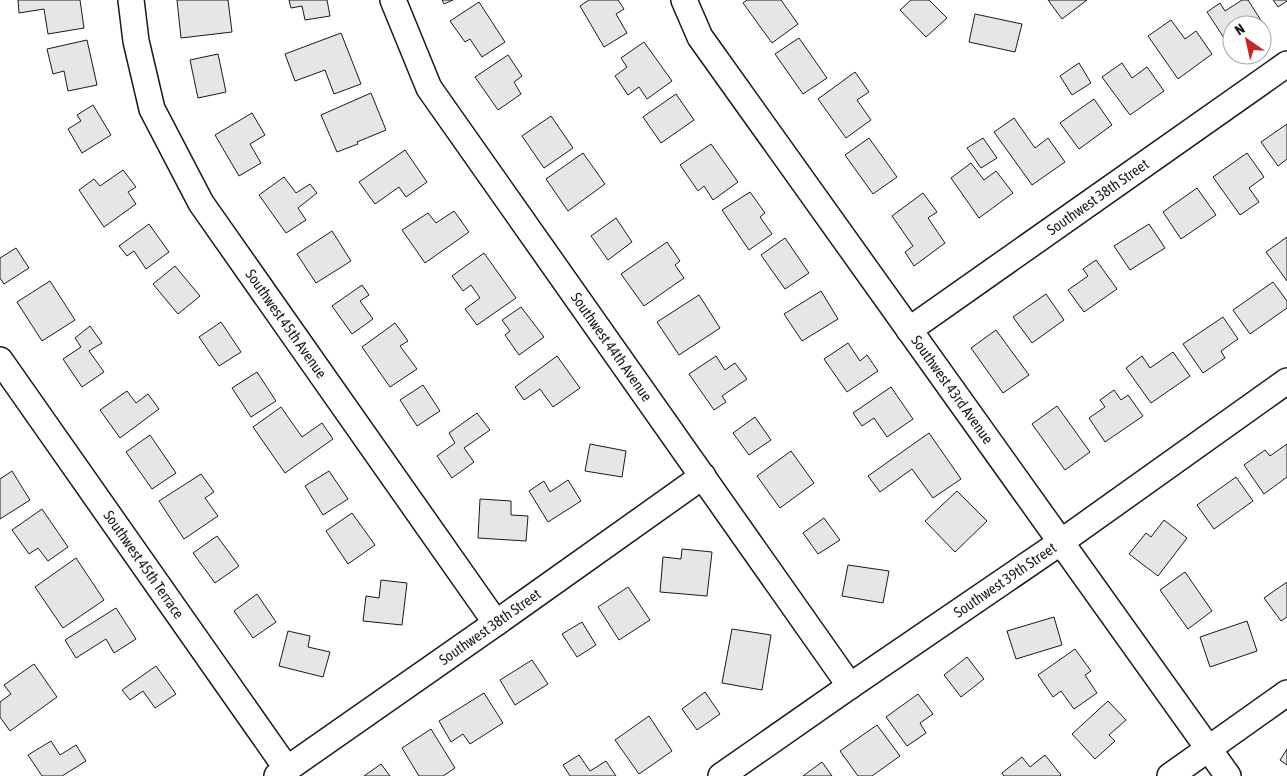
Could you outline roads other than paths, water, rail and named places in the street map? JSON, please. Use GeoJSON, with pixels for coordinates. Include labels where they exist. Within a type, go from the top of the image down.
{"type":"FeatureCollection","features":[{"type":"Feature","properties":{"kind":"street","name":"Southwest 45th Avenue"},"geometry":{"type":"LineString","coordinates":[[131,0],[136,41],[152,109],[201,203],[496,623]]}},
{"type":"Feature","properties":{"kind":"street","name":"Southwest 44th Avenue"},"geometry":{"type":"LineString","coordinates":[[393,0],[429,88],[850,686]]}},
{"type":"Feature","properties":{"kind":"street","name":"Southwest 43rd Avenue"},"geometry":{"type":"LineString","coordinates":[[684,0],[700,37],[1228,776]]}},
{"type":"Feature","properties":{"kind":"street","name":"Southwest 38th Street"},"geometry":{"type":"LineString","coordinates":[[909,330],[1287,64]]}},
{"type":"Feature","properties":{"kind":"street","name":"Southwest 45th Terrace"},"geometry":{"type":"LineString","coordinates":[[0,360],[282,772]]}},
{"type":"Feature","properties":{"kind":"street","name":"Southwest 39th Street"},"geometry":{"type":"LineString","coordinates":[[721,776],[1061,542],[1287,382]]}},
{"type":"Feature","properties":{"kind":"street","name":"Southwest 38th Street"},"geometry":{"type":"LineString","coordinates":[[282,772],[703,476]]}},
{"type":"Feature","properties":{"kind":"street"},"geometry":{"type":"LineString","coordinates":[[1170,776],[1287,693]]}}]}
